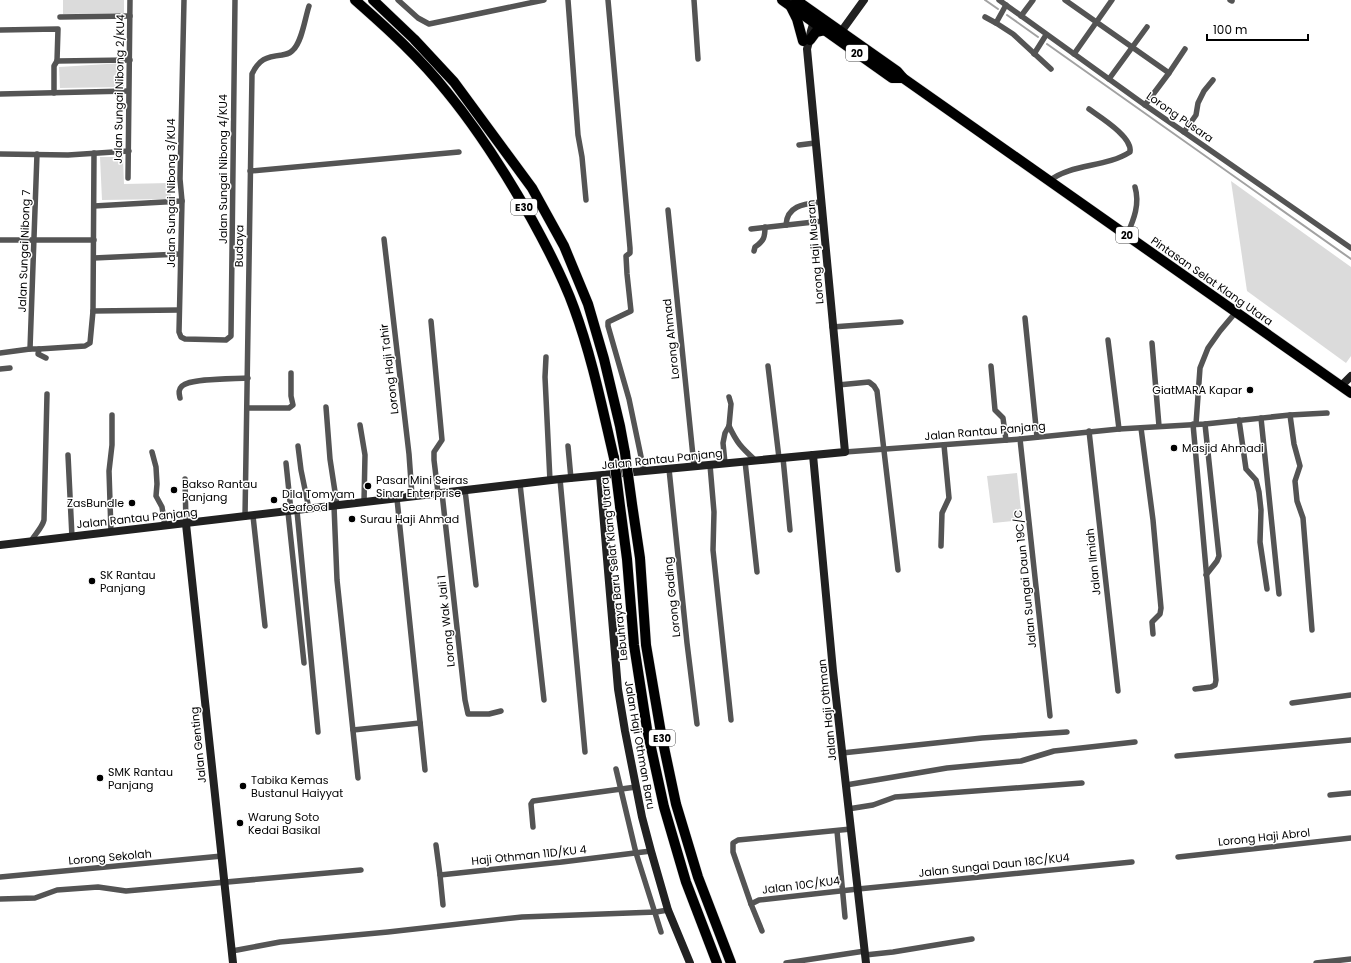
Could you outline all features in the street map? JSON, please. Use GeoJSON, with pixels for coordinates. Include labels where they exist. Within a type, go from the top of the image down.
{"type":"FeatureCollection","features":[{"type":"Feature","properties":{"kind":"highway","name":"Lebuhraya Baru Selat Klang Utara"},"geometry":{"type":"LineString","coordinates":[[355,0],[408,49],[447,91],[480,135],[518,196],[548,250],[574,307],[592,364],[614,458],[627,559],[634,645],[647,729],[664,807],[686,882],[718,963]]}},
{"type":"Feature","properties":{"kind":"highway","name":"E30"},"geometry":{"type":"LineString","coordinates":[[373,0],[414,39],[454,82],[532,188],[564,246],[588,304],[604,359],[625,453],[640,558],[646,645],[661,733],[674,796],[698,877],[731,963]]}},
{"type":"Feature","properties":{"kind":"highway","name":"Pintasan Selat Klang Utara"},"geometry":{"type":"LineString","coordinates":[[782,0],[793,3],[839,35],[897,71],[903,78],[1351,393]]}},
{"type":"Feature","properties":{"kind":"highway"},"geometry":{"type":"LineString","coordinates":[[793,3],[797,19],[807,43],[816,32],[825,30]]}},
{"type":"Feature","properties":{"kind":"highway","name":"Pintasan Selat Klang Utara"},"geometry":{"type":"LineString","coordinates":[[813,17],[825,30],[839,35]]}},
{"type":"Feature","properties":{"kind":"street","name":"Jalan Sungai Nibong 2/KU4"},"geometry":{"type":"LineString","coordinates":[[128,178],[130,0]]}},
{"type":"Feature","properties":{"kind":"street","name":"Jalan Sungai Nibong 3/KU4"},"geometry":{"type":"LineString","coordinates":[[184,0],[180,180],[182,201],[179,332],[181,337],[185,339],[226,340],[229,338]]}},
{"type":"Feature","properties":{"kind":"street","name":"Jalan Sungai Nibong 4/KU4"},"geometry":{"type":"LineString","coordinates":[[229,338],[231,336],[233,235],[232,179],[235,0]]}},
{"type":"Feature","properties":{"kind":"street"},"geometry":{"type":"LineString","coordinates":[[398,0],[404,2],[418,18],[429,24],[544,0]]}},
{"type":"Feature","properties":{"kind":"street"},"geometry":{"type":"LineString","coordinates":[[568,0],[578,135],[582,157],[586,200]]}},
{"type":"Feature","properties":{"kind":"street"},"geometry":{"type":"LineString","coordinates":[[608,0],[630,248],[630,252],[626,256],[631,311],[619,318],[610,320],[608,322],[608,326],[629,399],[644,472]]}},
{"type":"Feature","properties":{"kind":"street"},"geometry":{"type":"LineString","coordinates":[[694,0],[698,59]]}},
{"type":"Feature","properties":{"kind":"street"},"geometry":{"type":"LineString","coordinates":[[839,35],[864,0]]}},
{"type":"Feature","properties":{"kind":"street","name":"Lorong Pusara"},"geometry":{"type":"LineString","coordinates":[[1000,0],[1046,35],[1145,105],[1351,248]]}},
{"type":"Feature","properties":{"kind":"street"},"geometry":{"type":"LineString","coordinates":[[1022,16],[1033,0]]}},
{"type":"Feature","properties":{"kind":"street"},"geometry":{"type":"LineString","coordinates":[[1074,54],[1112,0]]}},
{"type":"Feature","properties":{"kind":"street"},"geometry":{"type":"LineString","coordinates":[[1068,1],[1169,73]]}},
{"type":"Feature","properties":{"kind":"street"},"geometry":{"type":"LineString","coordinates":[[996,23],[1006,5]]}},
{"type":"Feature","properties":{"kind":"street","name":"Budaya"},"geometry":{"type":"LineString","coordinates":[[265,626],[249,516],[247,408],[252,74],[257,64],[268,57],[290,53],[295,49],[309,6]]}},
{"type":"Feature","properties":{"kind":"street"},"geometry":{"type":"LineString","coordinates":[[60,17],[130,16]]}},
{"type":"Feature","properties":{"kind":"street","name":"Lorong Haji Musran"},"geometry":{"type":"LineString","coordinates":[[813,17],[803,29],[807,43],[832,327],[845,452]]}},
{"type":"Feature","properties":{"kind":"street"},"geometry":{"type":"LineString","coordinates":[[985,17],[1013,34],[1051,69]]}},
{"type":"Feature","properties":{"kind":"street"},"geometry":{"type":"LineString","coordinates":[[1109,79],[1147,27]]}},
{"type":"Feature","properties":{"kind":"street"},"geometry":{"type":"LineString","coordinates":[[0,30],[58,29],[57,61],[54,66],[54,93]]}},
{"type":"Feature","properties":{"kind":"street"},"geometry":{"type":"LineString","coordinates":[[1034,54],[1046,35]]}},
{"type":"Feature","properties":{"kind":"street"},"geometry":{"type":"LineString","coordinates":[[1145,105],[1185,49]]}},
{"type":"Feature","properties":{"kind":"street"},"geometry":{"type":"LineString","coordinates":[[57,61],[130,60]]}},
{"type":"Feature","properties":{"kind":"street"},"geometry":{"type":"LineString","coordinates":[[1184,132],[1196,115],[1198,103],[1204,91],[1213,80]]}},
{"type":"Feature","properties":{"kind":"street"},"geometry":{"type":"LineString","coordinates":[[0,94],[128,91]]}},
{"type":"Feature","properties":{"kind":"street"},"geometry":{"type":"LineString","coordinates":[[1049,181],[1061,174],[1115,160],[1130,152],[1130,144],[1124,137],[1113,126],[1090,109]]}},
{"type":"Feature","properties":{"kind":"street"},"geometry":{"type":"LineString","coordinates":[[799,145],[815,143]]}},
{"type":"Feature","properties":{"kind":"street"},"geometry":{"type":"LineString","coordinates":[[0,154],[68,155],[129,152]]}},
{"type":"Feature","properties":{"kind":"street"},"geometry":{"type":"LineString","coordinates":[[250,171],[459,152]]}},
{"type":"Feature","properties":{"kind":"street"},"geometry":{"type":"LineString","coordinates":[[0,353],[30,349],[85,346],[90,343],[93,311],[94,153]]}},
{"type":"Feature","properties":{"kind":"street","name":"Jalan Sungai Nibong 7"},"geometry":{"type":"LineString","coordinates":[[30,349],[37,154]]}},
{"type":"Feature","properties":{"kind":"street"},"geometry":{"type":"LineString","coordinates":[[1127,235],[1136,212],[1137,193],[1135,187]]}},
{"type":"Feature","properties":{"kind":"street"},"geometry":{"type":"LineString","coordinates":[[94,206],[182,201]]}},
{"type":"Feature","properties":{"kind":"street"},"geometry":{"type":"LineString","coordinates":[[786,225],[787,217],[791,211],[801,205],[821,202]]}},
{"type":"Feature","properties":{"kind":"street","name":"Lorong Ahmad"},"geometry":{"type":"LineString","coordinates":[[668,210],[694,466]]}},
{"type":"Feature","properties":{"kind":"street"},"geometry":{"type":"LineString","coordinates":[[751,229],[823,221]]}},
{"type":"Feature","properties":{"kind":"street"},"geometry":{"type":"LineString","coordinates":[[754,251],[755,247],[765,238],[765,227]]}},
{"type":"Feature","properties":{"kind":"street","name":"Lorong Haji Tahir"},"geometry":{"type":"LineString","coordinates":[[384,239],[409,454],[412,496]]}},
{"type":"Feature","properties":{"kind":"street"},"geometry":{"type":"LineString","coordinates":[[0,240],[94,240]]}},
{"type":"Feature","properties":{"kind":"street"},"geometry":{"type":"LineString","coordinates":[[94,258],[180,254]]}},
{"type":"Feature","properties":{"kind":"street"},"geometry":{"type":"LineString","coordinates":[[93,311],[179,310]]}},
{"type":"Feature","properties":{"kind":"street"},"geometry":{"type":"LineString","coordinates":[[1195,689],[1211,687],[1214,685],[1216,680],[1194,424],[1200,368],[1208,348],[1236,312]]}},
{"type":"Feature","properties":{"kind":"street"},"geometry":{"type":"LineString","coordinates":[[1025,318],[1037,437]]}},
{"type":"Feature","properties":{"kind":"street"},"geometry":{"type":"LineString","coordinates":[[431,321],[442,440],[434,452],[440,493]]}},
{"type":"Feature","properties":{"kind":"street"},"geometry":{"type":"LineString","coordinates":[[832,327],[901,322]]}},
{"type":"Feature","properties":{"kind":"street"},"geometry":{"type":"LineString","coordinates":[[1108,340],[1119,428]]}},
{"type":"Feature","properties":{"kind":"street"},"geometry":{"type":"LineString","coordinates":[[1152,343],[1159,426]]}},
{"type":"Feature","properties":{"kind":"street"},"geometry":{"type":"LineString","coordinates":[[39,349],[38,354],[46,358]]}},
{"type":"Feature","properties":{"kind":"street"},"geometry":{"type":"LineString","coordinates":[[546,357],[545,377],[550,480]]}},
{"type":"Feature","properties":{"kind":"street"},"geometry":{"type":"LineString","coordinates":[[768,366],[790,530]]}},
{"type":"Feature","properties":{"kind":"street"},"geometry":{"type":"LineString","coordinates":[[991,366],[995,410],[1003,418],[1006,440]]}},
{"type":"Feature","properties":{"kind":"street"},"geometry":{"type":"LineString","coordinates":[[0,369],[10,368]]}},
{"type":"Feature","properties":{"kind":"street"},"geometry":{"type":"LineString","coordinates":[[247,408],[288,408],[293,404],[291,396],[291,373]]}},
{"type":"Feature","properties":{"kind":"street"},"geometry":{"type":"LineString","coordinates":[[1341,386],[1351,376]]}},
{"type":"Feature","properties":{"kind":"street"},"geometry":{"type":"LineString","coordinates":[[180,398],[179,391],[182,387],[194,381],[248,378]]}},
{"type":"Feature","properties":{"kind":"street"},"geometry":{"type":"LineString","coordinates":[[838,385],[869,382],[877,391],[898,570]]}},
{"type":"Feature","properties":{"kind":"street"},"geometry":{"type":"LineString","coordinates":[[31,541],[36,532],[43,525],[44,520],[47,394]]}},
{"type":"Feature","properties":{"kind":"street"},"geometry":{"type":"LineString","coordinates":[[725,463],[723,443],[725,433],[729,426],[731,404],[729,397]]}},
{"type":"Feature","properties":{"kind":"street"},"geometry":{"type":"LineString","coordinates":[[326,407],[330,459],[336,506],[337,580],[358,778]]}},
{"type":"Feature","properties":{"kind":"street","name":"Jalan Rantau Panjang"},"geometry":{"type":"LineString","coordinates":[[0,545],[550,480],[644,472],[669,468],[845,452],[1020,439],[1119,428],[1205,424],[1290,415],[1327,413]]}},
{"type":"Feature","properties":{"kind":"street"},"geometry":{"type":"LineString","coordinates":[[111,532],[109,471],[112,446],[112,415]]}},
{"type":"Feature","properties":{"kind":"street"},"geometry":{"type":"LineString","coordinates":[[1290,415],[1294,444],[1300,466],[1296,480],[1297,502],[1303,518],[1312,630]]}},
{"type":"Feature","properties":{"kind":"street"},"geometry":{"type":"LineString","coordinates":[[1261,418],[1279,594]]}},
{"type":"Feature","properties":{"kind":"street"},"geometry":{"type":"LineString","coordinates":[[1239,420],[1246,469],[1256,480],[1260,492],[1260,542],[1267,589]]}},
{"type":"Feature","properties":{"kind":"street"},"geometry":{"type":"LineString","coordinates":[[1205,424],[1219,556],[1206,575]]}},
{"type":"Feature","properties":{"kind":"street"},"geometry":{"type":"LineString","coordinates":[[360,425],[365,455],[364,502]]}},
{"type":"Feature","properties":{"kind":"street"},"geometry":{"type":"LineString","coordinates":[[729,426],[736,441],[755,460]]}},
{"type":"Feature","properties":{"kind":"street"},"geometry":{"type":"LineString","coordinates":[[1141,428],[1153,520],[1161,608],[1160,614],[1152,622],[1153,634]]}},
{"type":"Feature","properties":{"kind":"street","name":"Jalan Ilmiah"},"geometry":{"type":"LineString","coordinates":[[1089,431],[1118,690]]}},
{"type":"Feature","properties":{"kind":"street","name":"Jalan Sungai Daun 19C/C"},"geometry":{"type":"LineString","coordinates":[[1020,439],[1050,716]]}},
{"type":"Feature","properties":{"kind":"street"},"geometry":{"type":"LineString","coordinates":[[941,546],[942,513],[949,498],[944,445]]}},
{"type":"Feature","properties":{"kind":"street"},"geometry":{"type":"LineString","coordinates":[[298,446],[309,509]]}},
{"type":"Feature","properties":{"kind":"street"},"geometry":{"type":"LineString","coordinates":[[568,446],[571,479]]}},
{"type":"Feature","properties":{"kind":"street"},"geometry":{"type":"LineString","coordinates":[[152,452],[156,466],[156,496],[162,507],[164,526]]}},
{"type":"Feature","properties":{"kind":"street"},"geometry":{"type":"LineString","coordinates":[[68,455],[72,537]]}},
{"type":"Feature","properties":{"kind":"street","name":"Jalan Haji Othman"},"geometry":{"type":"LineString","coordinates":[[813,455],[842,753],[865,956]]}},
{"type":"Feature","properties":{"kind":"street"},"geometry":{"type":"LineString","coordinates":[[744,462],[757,572]]}},
{"type":"Feature","properties":{"kind":"street"},"geometry":{"type":"LineString","coordinates":[[286,463],[318,732]]}},
{"type":"Feature","properties":{"kind":"street"},"geometry":{"type":"LineString","coordinates":[[710,465],[714,512],[713,550],[731,720]]}},
{"type":"Feature","properties":{"kind":"street","name":"Lorong Gading"},"geometry":{"type":"LineString","coordinates":[[669,468],[697,724]]}},
{"type":"Feature","properties":{"kind":"street","name":"Jalan Haji Othman Baru"},"geometry":{"type":"LineString","coordinates":[[600,476],[618,689],[625,731],[650,851],[668,910],[690,963]]}},
{"type":"Feature","properties":{"kind":"street"},"geometry":{"type":"LineString","coordinates":[[185,479],[186,524]]}},
{"type":"Feature","properties":{"kind":"street"},"geometry":{"type":"LineString","coordinates":[[560,479],[585,752]]}},
{"type":"Feature","properties":{"kind":"street"},"geometry":{"type":"LineString","coordinates":[[520,484],[544,700]]}},
{"type":"Feature","properties":{"kind":"street"},"geometry":{"type":"LineString","coordinates":[[465,490],[476,585]]}},
{"type":"Feature","properties":{"kind":"street","name":"Lorong Wak Jali 1"},"geometry":{"type":"LineString","coordinates":[[440,493],[465,700],[468,714],[490,714],[501,710]]}},
{"type":"Feature","properties":{"kind":"street"},"geometry":{"type":"LineString","coordinates":[[397,499],[425,770]]}},
{"type":"Feature","properties":{"kind":"street"},"geometry":{"type":"LineString","coordinates":[[292,511],[304,663]]}},
{"type":"Feature","properties":{"kind":"street","name":"Jalan Genting"},"geometry":{"type":"LineString","coordinates":[[186,524],[233,963]]}},
{"type":"Feature","properties":{"kind":"street"},"geometry":{"type":"LineString","coordinates":[[1292,703],[1351,695]]}},
{"type":"Feature","properties":{"kind":"street"},"geometry":{"type":"LineString","coordinates":[[353,730],[420,723]]}},
{"type":"Feature","properties":{"kind":"street"},"geometry":{"type":"LineString","coordinates":[[842,753],[982,738],[1067,732]]}},
{"type":"Feature","properties":{"kind":"street"},"geometry":{"type":"LineString","coordinates":[[1177,756],[1351,740]]}},
{"type":"Feature","properties":{"kind":"street"},"geometry":{"type":"LineString","coordinates":[[846,785],[947,768],[1021,761],[1054,751],[1135,742]]}},
{"type":"Feature","properties":{"kind":"street"},"geometry":{"type":"LineString","coordinates":[[616,769],[636,853],[656,912],[661,932]]}},
{"type":"Feature","properties":{"kind":"street"},"geometry":{"type":"LineString","coordinates":[[848,810],[872,805],[895,796],[1082,783]]}},
{"type":"Feature","properties":{"kind":"street"},"geometry":{"type":"LineString","coordinates":[[533,827],[531,804],[534,801],[636,787]]}},
{"type":"Feature","properties":{"kind":"street"},"geometry":{"type":"LineString","coordinates":[[1330,795],[1351,793]]}},
{"type":"Feature","properties":{"kind":"street"},"geometry":{"type":"LineString","coordinates":[[751,904],[733,852],[733,843],[738,840],[851,829]]}},
{"type":"Feature","properties":{"kind":"street"},"geometry":{"type":"LineString","coordinates":[[837,830],[845,917]]}},
{"type":"Feature","properties":{"kind":"street","name":"Lorong Haji Abrol"},"geometry":{"type":"LineString","coordinates":[[1178,857],[1351,838]]}},
{"type":"Feature","properties":{"kind":"street"},"geometry":{"type":"LineString","coordinates":[[436,845],[443,905]]}},
{"type":"Feature","properties":{"kind":"street","name":"Haji Othman 11D/KU 4"},"geometry":{"type":"LineString","coordinates":[[440,875],[551,864],[650,851]]}},
{"type":"Feature","properties":{"kind":"street","name":"Lorong Sekolah"},"geometry":{"type":"LineString","coordinates":[[0,877],[222,856]]}},
{"type":"Feature","properties":{"kind":"street","name":"Jalan Sungai Daun 18C/KU4"},"geometry":{"type":"LineString","coordinates":[[858,888],[1132,862]]}},
{"type":"Feature","properties":{"kind":"street"},"geometry":{"type":"LineString","coordinates":[[0,899],[35,898],[57,890],[98,887],[126,891],[361,870]]}},
{"type":"Feature","properties":{"kind":"street","name":"Jalan 10C/KU4"},"geometry":{"type":"LineString","coordinates":[[762,931],[751,904],[759,900],[858,888]]}},
{"type":"Feature","properties":{"kind":"street"},"geometry":{"type":"LineString","coordinates":[[232,952],[280,942],[522,917],[656,912],[668,910]]}},
{"type":"Feature","properties":{"kind":"street"},"geometry":{"type":"LineString","coordinates":[[786,963],[865,956],[972,939]]}},
{"type":"Feature","properties":{"kind":"street"},"geometry":{"type":"LineString","coordinates":[[1316,963],[1351,959]]}},
{"type":"Feature","properties":{"kind":"shaded area"},"geometry":{"type":"Polygon","coordinates":[[[63,0],[124,0],[124,13],[63,14],[63,0]]]}},
{"type":"Feature","properties":{"kind":"shaded area"},"geometry":{"type":"Polygon","coordinates":[[[123,63],[124,87],[60,88],[59,67],[123,63]]]}},
{"type":"Feature","properties":{"kind":"shaded area"},"geometry":{"type":"Polygon","coordinates":[[[100,157],[123,157],[124,184],[170,183],[171,199],[102,200],[100,157]]]}},
{"type":"Feature","properties":{"kind":"shaded area"},"geometry":{"type":"Polygon","coordinates":[[[1231,181],[1351,267],[1351,356],[1346,363],[1247,291],[1231,181]]]}},
{"type":"Feature","properties":{"kind":"shaded area"},"geometry":{"type":"Polygon","coordinates":[[[1017,473],[1022,520],[993,523],[987,476],[1017,473]]]}},
{"type":"Feature","properties":{"kind":"waterway"},"geometry":{"type":"LineString","coordinates":[[985,0],[998,9]]}},
{"type":"Feature","properties":{"kind":"waterway"},"geometry":{"type":"LineString","coordinates":[[1007,15],[1038,37]]}},
{"type":"Feature","properties":{"kind":"waterway"},"geometry":{"type":"LineString","coordinates":[[1047,44],[1351,259]]}},
{"type":"Feature","properties":{"kind":"place","name":"GiatMARA Kapar"},"geometry":{"type":"Point","coordinates":[1250,390]}},
{"type":"Feature","properties":{"kind":"place","name":"Masjid Ahmadi"},"geometry":{"type":"Point","coordinates":[1174,448]}},
{"type":"Feature","properties":{"kind":"place","name":"Pasar Mini Seiras Sinar Enterprise"},"geometry":{"type":"Point","coordinates":[368,486]}},
{"type":"Feature","properties":{"kind":"place","name":"Bakso Rantau Panjang"},"geometry":{"type":"Point","coordinates":[174,490]}},
{"type":"Feature","properties":{"kind":"place","name":"Dila Tomyam Seafood"},"geometry":{"type":"Point","coordinates":[274,500]}},
{"type":"Feature","properties":{"kind":"place","name":"ZasBundle"},"geometry":{"type":"Point","coordinates":[132,503]}},
{"type":"Feature","properties":{"kind":"place","name":"Surau Haji Ahmad"},"geometry":{"type":"Point","coordinates":[352,519]}},
{"type":"Feature","properties":{"kind":"place","name":"SK Rantau Panjang"},"geometry":{"type":"Point","coordinates":[92,581]}},
{"type":"Feature","properties":{"kind":"place","name":"SMK Rantau Panjang"},"geometry":{"type":"Point","coordinates":[100,778]}},
{"type":"Feature","properties":{"kind":"place","name":"Tabika Kemas Bustanul Haiyyat"},"geometry":{"type":"Point","coordinates":[243,786]}},
{"type":"Feature","properties":{"kind":"place","name":"Warung Soto Kedai Basikal"},"geometry":{"type":"Point","coordinates":[240,823]}}]}
